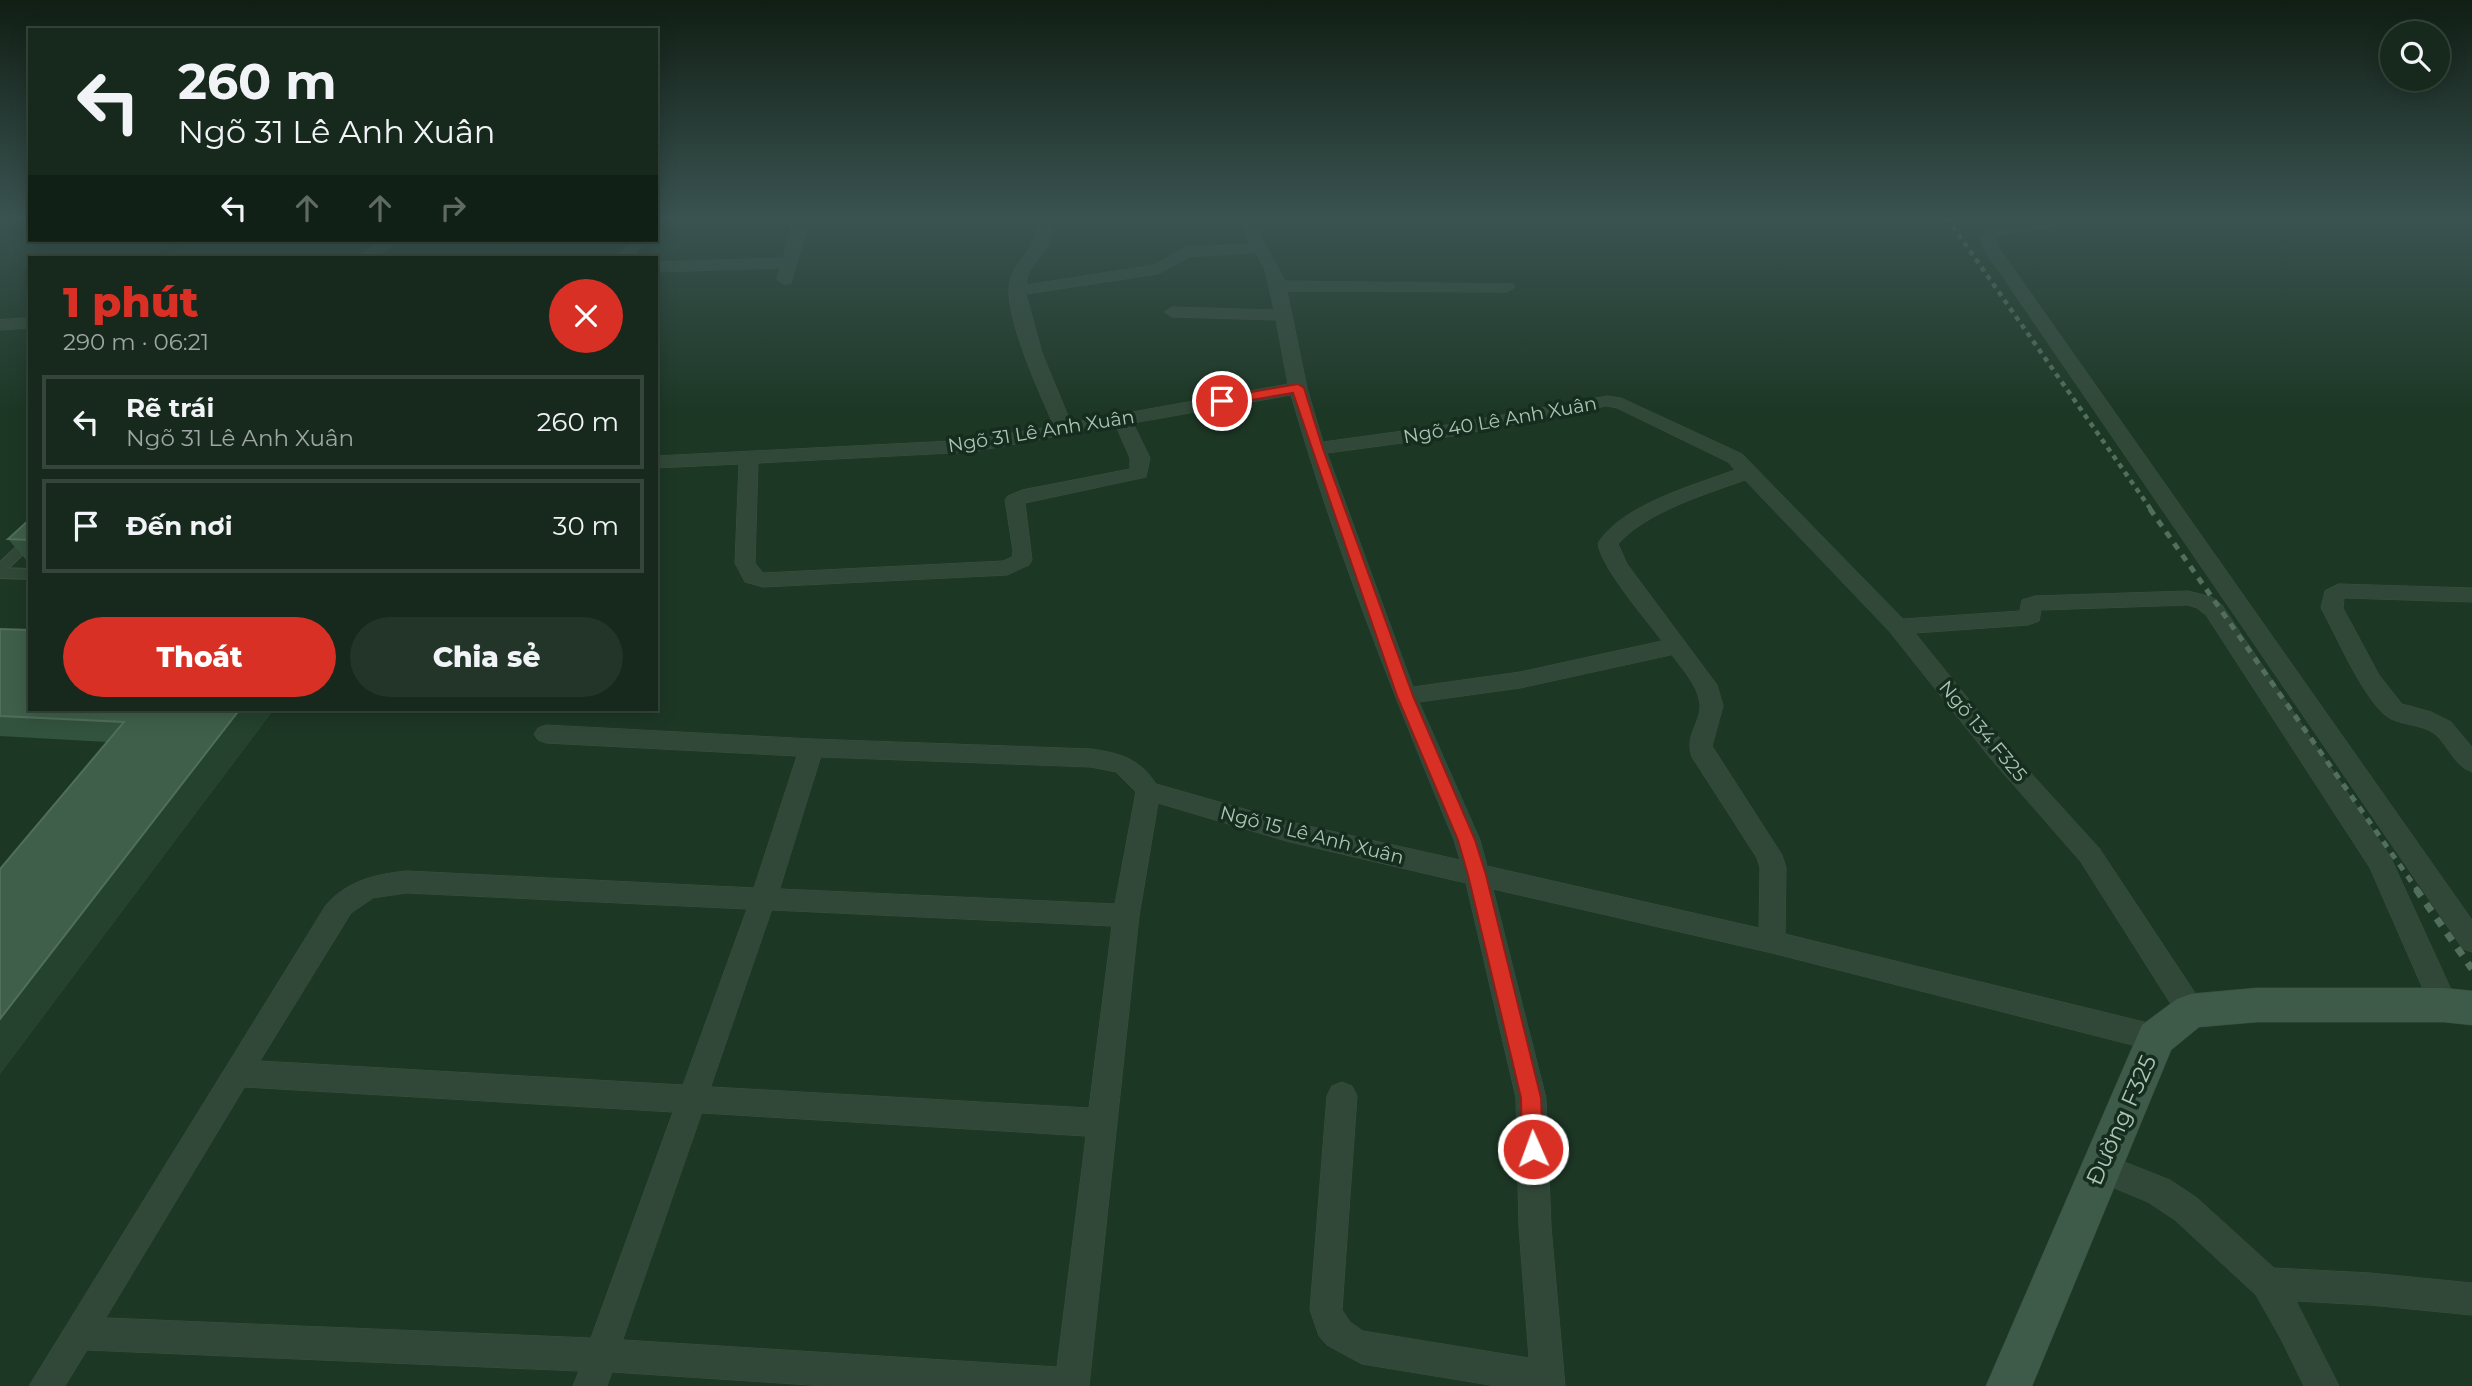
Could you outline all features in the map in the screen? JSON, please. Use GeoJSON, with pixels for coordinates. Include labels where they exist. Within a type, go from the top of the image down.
{"type":"FeatureCollection","features":[{"type":"Feature","properties":{"kind":"main road"},"geometry":{"type":"LineString","coordinates":[[2191,1012],[2257,1005],[2458,1007]]}},
{"type":"Feature","properties":{"kind":"main road","name":"Đường F325"},"geometry":{"type":"LineString","coordinates":[[2009,1386],[2099,1167],[2156,1038],[2191,1012]]}},
{"type":"Feature","properties":{"kind":"street"},"geometry":{"type":"LineString","coordinates":[[1017,283],[1018,307],[1049,395],[1064,428]]}},
{"type":"Feature","properties":{"kind":"street"},"geometry":{"type":"LineString","coordinates":[[1016,291],[1070,283]]}},
{"type":"Feature","properties":{"kind":"street"},"geometry":{"type":"LineString","coordinates":[[1277,283],[1298,388],[1316,449],[1405,696],[1466,840],[1477,875],[1531,1098],[1535,1227],[1548,1382],[1362,1347],[1343,1340],[1330,1326],[1326,1310],[1342,1096]]}},
{"type":"Feature","properties":{"kind":"street"},"geometry":{"type":"LineString","coordinates":[[2015,283],[2472,941]]}},
{"type":"Feature","properties":{"kind":"street"},"geometry":{"type":"LineString","coordinates":[[1278,286],[1507,287]]}},
{"type":"Feature","properties":{"kind":"street"},"geometry":{"type":"LineString","coordinates":[[1172,312],[1284,315]]}},
{"type":"Feature","properties":{"kind":"street"},"geometry":{"type":"LineString","coordinates":[[0,326],[28,323]]}},
{"type":"Feature","properties":{"kind":"street","name":"Ngõ 31 Lê Anh Xuân"},"geometry":{"type":"LineString","coordinates":[[658,462],[971,446],[1298,388]]}},
{"type":"Feature","properties":{"kind":"street","name":"Ngõ 40 Lê Anh Xuân"},"geometry":{"type":"LineString","coordinates":[[1316,449],[1447,431],[1607,401],[1621,404],[1735,458],[1750,471]]}},
{"type":"Feature","properties":{"kind":"street"},"geometry":{"type":"LineString","coordinates":[[750,458],[745,563],[747,572],[752,577],[763,580],[1007,568],[1022,560],[1015,500],[1022,496],[1139,473],[1140,458],[1122,418]]}},
{"type":"Feature","properties":{"kind":"street"},"geometry":{"type":"LineString","coordinates":[[1750,471],[1683,497],[1622,528],[1608,543],[1609,551],[1620,569],[1706,685],[1712,706],[1700,746],[1704,757],[1769,855],[1773,868],[1772,942]]}},
{"type":"Feature","properties":{"kind":"street","name":"Ngõ 134 F325"},"geometry":{"type":"LineString","coordinates":[[1750,471],[1898,627],[1999,753],[2090,855],[2191,1012]]}},
{"type":"Feature","properties":{"kind":"street"},"geometry":{"type":"LineString","coordinates":[[2472,595],[2339,591],[2333,596],[2332,608],[2371,680],[2394,710],[2423,718],[2443,728],[2472,763]]}},
{"type":"Feature","properties":{"kind":"street"},"geometry":{"type":"LineString","coordinates":[[1898,627],[2028,618],[2030,605],[2035,603],[2188,598],[2204,601],[2214,610],[2249,661],[2381,863],[2458,1007]]}},
{"type":"Feature","properties":{"kind":"street"},"geometry":{"type":"LineString","coordinates":[[1405,696],[1520,680],[1675,646]]}},
{"type":"Feature","properties":{"kind":"street"},"geometry":{"type":"LineString","coordinates":[[2443,728],[2472,729]]}},
{"type":"Feature","properties":{"kind":"street"},"geometry":{"type":"LineString","coordinates":[[79,1333],[600,1355],[1072,1385],[1126,916],[1148,791],[1137,773],[1123,763],[1091,758],[812,748],[546,734]]}},
{"type":"Feature","properties":{"kind":"street"},"geometry":{"type":"LineString","coordinates":[[590,1386],[763,900],[812,748]]}},
{"type":"Feature","properties":{"kind":"street","name":"Ngõ 15 Lê Anh Xuân"},"geometry":{"type":"LineString","coordinates":[[1148,791],[1286,831],[1772,942],[2156,1038]]}},
{"type":"Feature","properties":{"kind":"street"},"geometry":{"type":"LineString","coordinates":[[46,1386],[335,913],[344,901],[365,889],[407,882],[1126,916]]}},
{"type":"Feature","properties":{"kind":"street"},"geometry":{"type":"LineString","coordinates":[[239,1073],[1102,1123]]}},
{"type":"Feature","properties":{"kind":"street"},"geometry":{"type":"LineString","coordinates":[[2099,1167],[2159,1191],[2186,1209],[2267,1284],[2293,1327],[2322,1386]]}},
{"type":"Feature","properties":{"kind":"street"},"geometry":{"type":"LineString","coordinates":[[2267,1284],[2370,1289],[2472,1299]]}},
{"type":"Feature","properties":{"kind":"lane"},"geometry":{"type":"LineString","coordinates":[[0,571],[28,543]]}},
{"type":"Feature","properties":{"kind":"lane"},"geometry":{"type":"LineString","coordinates":[[0,571],[28,574]]}},
{"type":"Feature","properties":{"kind":"building"},"geometry":{"type":"Polygon","coordinates":[[[28,521],[28,540],[8,539],[28,521]]]}},
{"type":"Feature","properties":{"kind":"building"},"geometry":{"type":"Polygon","coordinates":[[[0,629],[28,630],[28,711],[238,711],[0,1019],[0,869],[124,722],[0,716],[0,629]]]}},
{"type":"Feature","properties":{"kind":"railway"},"geometry":{"type":"LineString","coordinates":[[1992,283],[2152,511]]}},
{"type":"Feature","properties":{"kind":"railway"},"geometry":{"type":"LineString","coordinates":[[2150,509],[2418,891]]}},
{"type":"Feature","properties":{"kind":"railway"},"geometry":{"type":"LineString","coordinates":[[2416,889],[2472,969]]}},
{"type":"Feature","properties":{"kind":"route"},"geometry":{"type":"LineString","coordinates":[[1222,401],[1298,388],[1316,449],[1405,696],[1466,840],[1477,875],[1531,1098],[1533,1149]]}}]}
